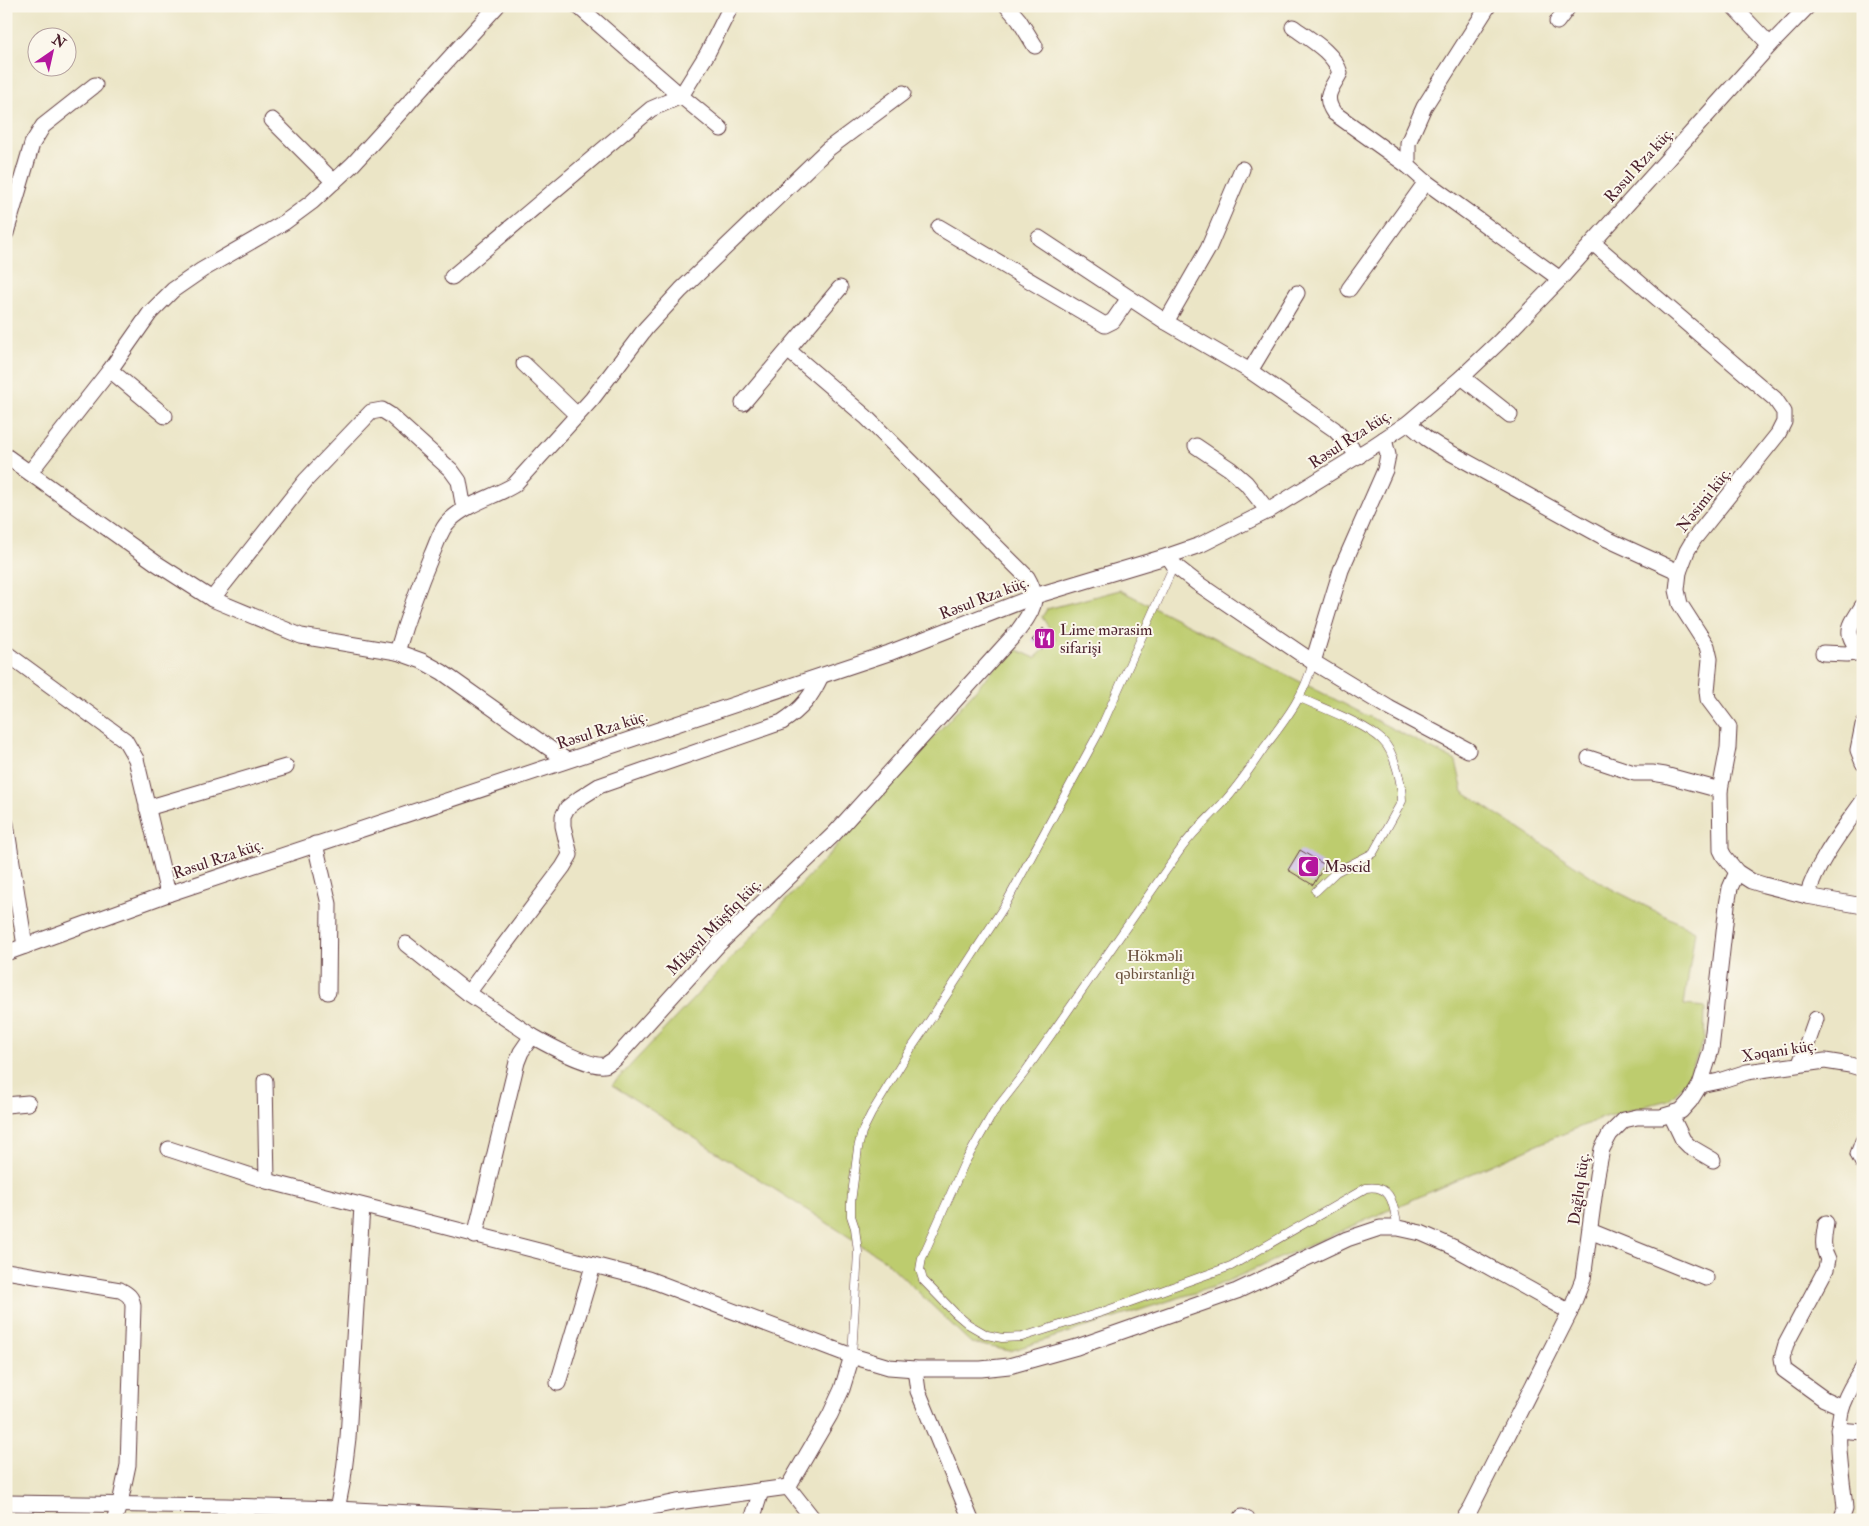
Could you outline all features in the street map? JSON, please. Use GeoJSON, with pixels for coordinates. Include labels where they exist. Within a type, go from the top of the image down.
{"type":"FeatureCollection","features":[{"type":"Feature","properties":{"kind":"street"},"geometry":{"type":"LineString","coordinates":[[30,472],[110,370],[150,313],[173,290],[202,270],[285,222],[312,202],[353,164],[497,6]]}},
{"type":"Feature","properties":{"kind":"street"},"geometry":{"type":"LineString","coordinates":[[578,6],[681,96],[721,128]]}},
{"type":"Feature","properties":{"kind":"street"},"geometry":{"type":"LineString","coordinates":[[452,277],[652,109],[681,96],[707,54],[731,6]]}},
{"type":"Feature","properties":{"kind":"street"},"geometry":{"type":"LineString","coordinates":[[1007,6],[1019,20],[1035,46]]}},
{"type":"Feature","properties":{"kind":"street"},"geometry":{"type":"LineString","coordinates":[[1557,22],[1569,6]]}},
{"type":"Feature","properties":{"kind":"street"},"geometry":{"type":"LineString","coordinates":[[1732,6],[1770,45]]}},
{"type":"Feature","properties":{"kind":"street","name":"Rəsul Rza küç."},"geometry":{"type":"LineString","coordinates":[[6,953],[168,894],[889,653],[1035,596],[1171,561],[1268,511],[1359,456],[1408,423],[1462,377],[1560,279],[1770,45],[1808,6]]}},
{"type":"Feature","properties":{"kind":"street"},"geometry":{"type":"LineString","coordinates":[[1408,166],[1408,143],[1424,106],[1487,8]]}},
{"type":"Feature","properties":{"kind":"street"},"geometry":{"type":"LineString","coordinates":[[1293,27],[1328,54],[1338,66],[1340,73],[1328,94],[1328,104],[1334,113],[1560,279]]}},
{"type":"Feature","properties":{"kind":"street"},"geometry":{"type":"LineString","coordinates":[[6,233],[32,144],[43,126],[95,85]]}},
{"type":"Feature","properties":{"kind":"street"},"geometry":{"type":"LineString","coordinates":[[396,652],[411,604],[440,534],[448,521],[464,509],[514,485],[592,399],[646,328],[681,290],[828,149],[903,93]]}},
{"type":"Feature","properties":{"kind":"street"},"geometry":{"type":"LineString","coordinates":[[272,120],[334,182]]}},
{"type":"Feature","properties":{"kind":"street"},"geometry":{"type":"LineString","coordinates":[[1166,322],[1208,249],[1242,169]]}},
{"type":"Feature","properties":{"kind":"street"},"geometry":{"type":"LineString","coordinates":[[1349,289],[1426,182]]}},
{"type":"Feature","properties":{"kind":"street"},"geometry":{"type":"LineString","coordinates":[[940,227],[1105,325],[1113,321],[1129,298]]}},
{"type":"Feature","properties":{"kind":"street"},"geometry":{"type":"LineString","coordinates":[[1039,238],[1166,322],[1250,371],[1334,429],[1359,456]]}},
{"type":"Feature","properties":{"kind":"street","name":"Nəsimi küç."},"geometry":{"type":"LineString","coordinates":[[1593,243],[1775,399],[1784,412],[1784,422],[1778,434],[1694,539],[1679,572],[1677,590],[1680,604],[1707,646],[1710,659],[1708,699],[1729,727],[1728,748],[1720,790],[1720,850],[1737,872],[1764,885],[1808,896],[1863,906]]}},
{"type":"Feature","properties":{"kind":"street"},"geometry":{"type":"LineString","coordinates":[[743,403],[840,288]]}},
{"type":"Feature","properties":{"kind":"street"},"geometry":{"type":"LineString","coordinates":[[1250,371],[1297,293]]}},
{"type":"Feature","properties":{"kind":"street"},"geometry":{"type":"LineString","coordinates":[[788,351],[866,417],[1027,577],[1033,586],[1035,596]]}},
{"type":"Feature","properties":{"kind":"street"},"geometry":{"type":"LineString","coordinates":[[524,364],[578,415]]}},
{"type":"Feature","properties":{"kind":"street"},"geometry":{"type":"LineString","coordinates":[[110,370],[165,416]]}},
{"type":"Feature","properties":{"kind":"street"},"geometry":{"type":"LineString","coordinates":[[1462,377],[1510,415]]}},
{"type":"Feature","properties":{"kind":"street"},"geometry":{"type":"LineString","coordinates":[[212,599],[306,480],[371,412],[382,410],[390,415],[451,470],[459,481],[464,509]]}},
{"type":"Feature","properties":{"kind":"street"},"geometry":{"type":"LineString","coordinates":[[1408,423],[1440,447],[1607,539],[1679,572]]}},
{"type":"Feature","properties":{"kind":"street"},"geometry":{"type":"LineString","coordinates":[[1313,662],[1341,570],[1385,470],[1388,455],[1384,439]]}},
{"type":"Feature","properties":{"kind":"street"},"geometry":{"type":"LineString","coordinates":[[1196,446],[1230,469],[1246,483],[1268,511]]}},
{"type":"Feature","properties":{"kind":"street"},"geometry":{"type":"LineString","coordinates":[[6,456],[156,563],[212,599],[301,636],[396,652],[422,662],[442,672],[566,760]]}},
{"type":"Feature","properties":{"kind":"street"},"geometry":{"type":"LineString","coordinates":[[1171,561],[1197,584],[1313,662],[1389,708],[1468,750]]}},
{"type":"Feature","properties":{"kind":"street","name":"Mikayıl Müşfiq küç."},"geometry":{"type":"LineString","coordinates":[[406,944],[468,993],[532,1036],[551,1047],[594,1065],[606,1065],[615,1058],[719,944],[834,834],[1017,632],[1034,606],[1035,596]]}},
{"type":"Feature","properties":{"kind":"street"},"geometry":{"type":"LineString","coordinates":[[1862,653],[1849,635],[1850,625],[1863,605]]}},
{"type":"Feature","properties":{"kind":"street"},"geometry":{"type":"LineString","coordinates":[[1823,652],[1862,653]]}},
{"type":"Feature","properties":{"kind":"street"},"geometry":{"type":"LineString","coordinates":[[6,653],[125,740],[136,759],[168,894]]}},
{"type":"Feature","properties":{"kind":"street"},"geometry":{"type":"LineString","coordinates":[[468,993],[563,867],[570,855],[563,826],[563,816],[567,808],[599,786],[782,722],[798,711],[814,691],[821,676]]}},
{"type":"Feature","properties":{"kind":"street"},"geometry":{"type":"LineString","coordinates":[[1863,725],[1858,750],[1863,763]]}},
{"type":"Feature","properties":{"kind":"street"},"geometry":{"type":"LineString","coordinates":[[1589,758],[1634,773],[1665,775],[1720,790]]}},
{"type":"Feature","properties":{"kind":"street"},"geometry":{"type":"LineString","coordinates":[[148,808],[286,767]]}},
{"type":"Feature","properties":{"kind":"street"},"geometry":{"type":"LineString","coordinates":[[1808,896],[1813,877],[1822,860],[1863,800]]}},
{"type":"Feature","properties":{"kind":"street"},"geometry":{"type":"LineString","coordinates":[[6,824],[25,946]]}},
{"type":"Feature","properties":{"kind":"street"},"geometry":{"type":"LineString","coordinates":[[316,844],[328,904],[328,992]]}},
{"type":"Feature","properties":{"kind":"street"},"geometry":{"type":"LineString","coordinates":[[1713,1160],[1688,1146],[1671,1115],[1681,1110],[1690,1101],[1700,1085],[1711,1050],[1727,905],[1730,888],[1737,872]]}},
{"type":"Feature","properties":{"kind":"street"},"geometry":{"type":"LineString","coordinates":[[1800,1064],[1816,1019]]}},
{"type":"Feature","properties":{"kind":"street"},"geometry":{"type":"LineString","coordinates":[[475,1236],[517,1062],[521,1052],[532,1036]]}},
{"type":"Feature","properties":{"kind":"street","name":"Xəqani küç."},"geometry":{"type":"LineString","coordinates":[[1700,1085],[1747,1072],[1825,1061],[1863,1069]]}},
{"type":"Feature","properties":{"kind":"street"},"geometry":{"type":"LineString","coordinates":[[265,1081],[267,1181]]}},
{"type":"Feature","properties":{"kind":"street"},"geometry":{"type":"LineString","coordinates":[[6,1105],[28,1104]]}},
{"type":"Feature","properties":{"kind":"street","name":"Dağlıq küç."},"geometry":{"type":"LineString","coordinates":[[1463,1520],[1471,1508],[1570,1312],[1583,1279],[1602,1149],[1610,1134],[1624,1120],[1638,1117],[1671,1115]]}},
{"type":"Feature","properties":{"kind":"street"},"geometry":{"type":"LineString","coordinates":[[1863,1142],[1858,1154],[1863,1163]]}},
{"type":"Feature","properties":{"kind":"street"},"geometry":{"type":"LineString","coordinates":[[169,1149],[267,1181],[648,1279],[852,1356],[889,1367],[981,1369],[1009,1366],[1077,1347],[1238,1291],[1347,1239],[1380,1228],[1398,1228],[1421,1233],[1453,1247],[1570,1312]]}},
{"type":"Feature","properties":{"kind":"street"},"geometry":{"type":"LineString","coordinates":[[336,1514],[348,1438],[362,1206]]}},
{"type":"Feature","properties":{"kind":"street"},"geometry":{"type":"LineString","coordinates":[[1826,1222],[1823,1241],[1823,1252],[1828,1259],[1826,1269],[1786,1344],[1782,1358],[1784,1370],[1824,1398],[1842,1407]]}},
{"type":"Feature","properties":{"kind":"street"},"geometry":{"type":"LineString","coordinates":[[1590,1232],[1706,1278]]}},
{"type":"Feature","properties":{"kind":"street"},"geometry":{"type":"LineString","coordinates":[[558,1383],[593,1266]]}},
{"type":"Feature","properties":{"kind":"street"},"geometry":{"type":"LineString","coordinates":[[6,1271],[120,1290],[132,1298],[128,1465],[120,1504],[114,1520]]}},
{"type":"Feature","properties":{"kind":"street"},"geometry":{"type":"LineString","coordinates":[[788,1487],[830,1415],[842,1388],[852,1356]]}},
{"type":"Feature","properties":{"kind":"street"},"geometry":{"type":"LineString","coordinates":[[1841,1520],[1845,1509],[1838,1430],[1842,1407],[1854,1381],[1863,1368]]}},
{"type":"Feature","properties":{"kind":"street"},"geometry":{"type":"LineString","coordinates":[[915,1369],[918,1391],[971,1520]]}},
{"type":"Feature","properties":{"kind":"street"},"geometry":{"type":"LineString","coordinates":[[1838,1430],[1863,1432]]}},
{"type":"Feature","properties":{"kind":"street"},"geometry":{"type":"LineString","coordinates":[[6,1503],[120,1504],[226,1513],[562,1518],[608,1516],[677,1502],[788,1487]]}},
{"type":"Feature","properties":{"kind":"street"},"geometry":{"type":"LineString","coordinates":[[788,1487],[814,1520]]}},
{"type":"Feature","properties":{"kind":"street"},"geometry":{"type":"LineString","coordinates":[[752,1520],[761,1491]]}},
{"type":"Feature","properties":{"kind":"lane"},"geometry":{"type":"LineString","coordinates":[[852,1356],[858,1252],[851,1216],[851,1202],[862,1132],[910,1050],[1005,905],[1099,732],[1171,561]]}},
{"type":"Feature","properties":{"kind":"lane"},"geometry":{"type":"LineString","coordinates":[[1313,662],[1300,698],[1239,784],[1222,804],[1196,829],[1183,846],[1025,1072],[993,1114],[964,1164],[922,1258],[920,1270],[923,1280],[968,1324],[987,1335],[1002,1338],[1022,1337],[1102,1312],[1231,1266],[1366,1188],[1377,1187],[1384,1190],[1390,1196],[1398,1228]]}},
{"type":"Feature","properties":{"kind":"lane"},"geometry":{"type":"LineString","coordinates":[[1300,698],[1367,730],[1382,740],[1392,752],[1402,792],[1402,801],[1373,853],[1336,872],[1316,891]]}},
{"type":"Feature","properties":{"kind":"green space","name":"Hökməli qəbirstanlığı"},"geometry":{"type":"Polygon","coordinates":[[[1120,590],[1456,761],[1463,792],[1608,887],[1695,931],[1684,1005],[1705,1007],[1704,1040],[1685,1084],[1668,1100],[1604,1117],[1216,1286],[1010,1351],[971,1343],[885,1260],[612,1085],[824,860],[1013,648],[1035,658],[1056,639],[1042,617],[1047,609],[1120,590]]]}},
{"type":"Feature","properties":{"kind":"building"},"geometry":{"type":"Polygon","coordinates":[[[1043,628],[1053,638],[1042,650],[1032,640],[1043,628]]]}},
{"type":"Feature","properties":{"kind":"building"},"geometry":{"type":"Polygon","coordinates":[[[1300,850],[1325,865],[1313,885],[1288,870],[1300,850]]]}},
{"type":"Feature","properties":{"kind":"place","name":"Lime mərasim sifarişi"},"geometry":{"type":"Point","coordinates":[1044,639]}},
{"type":"Feature","properties":{"kind":"place","name":"Məscid"},"geometry":{"type":"Point","coordinates":[1308,867]}}]}
